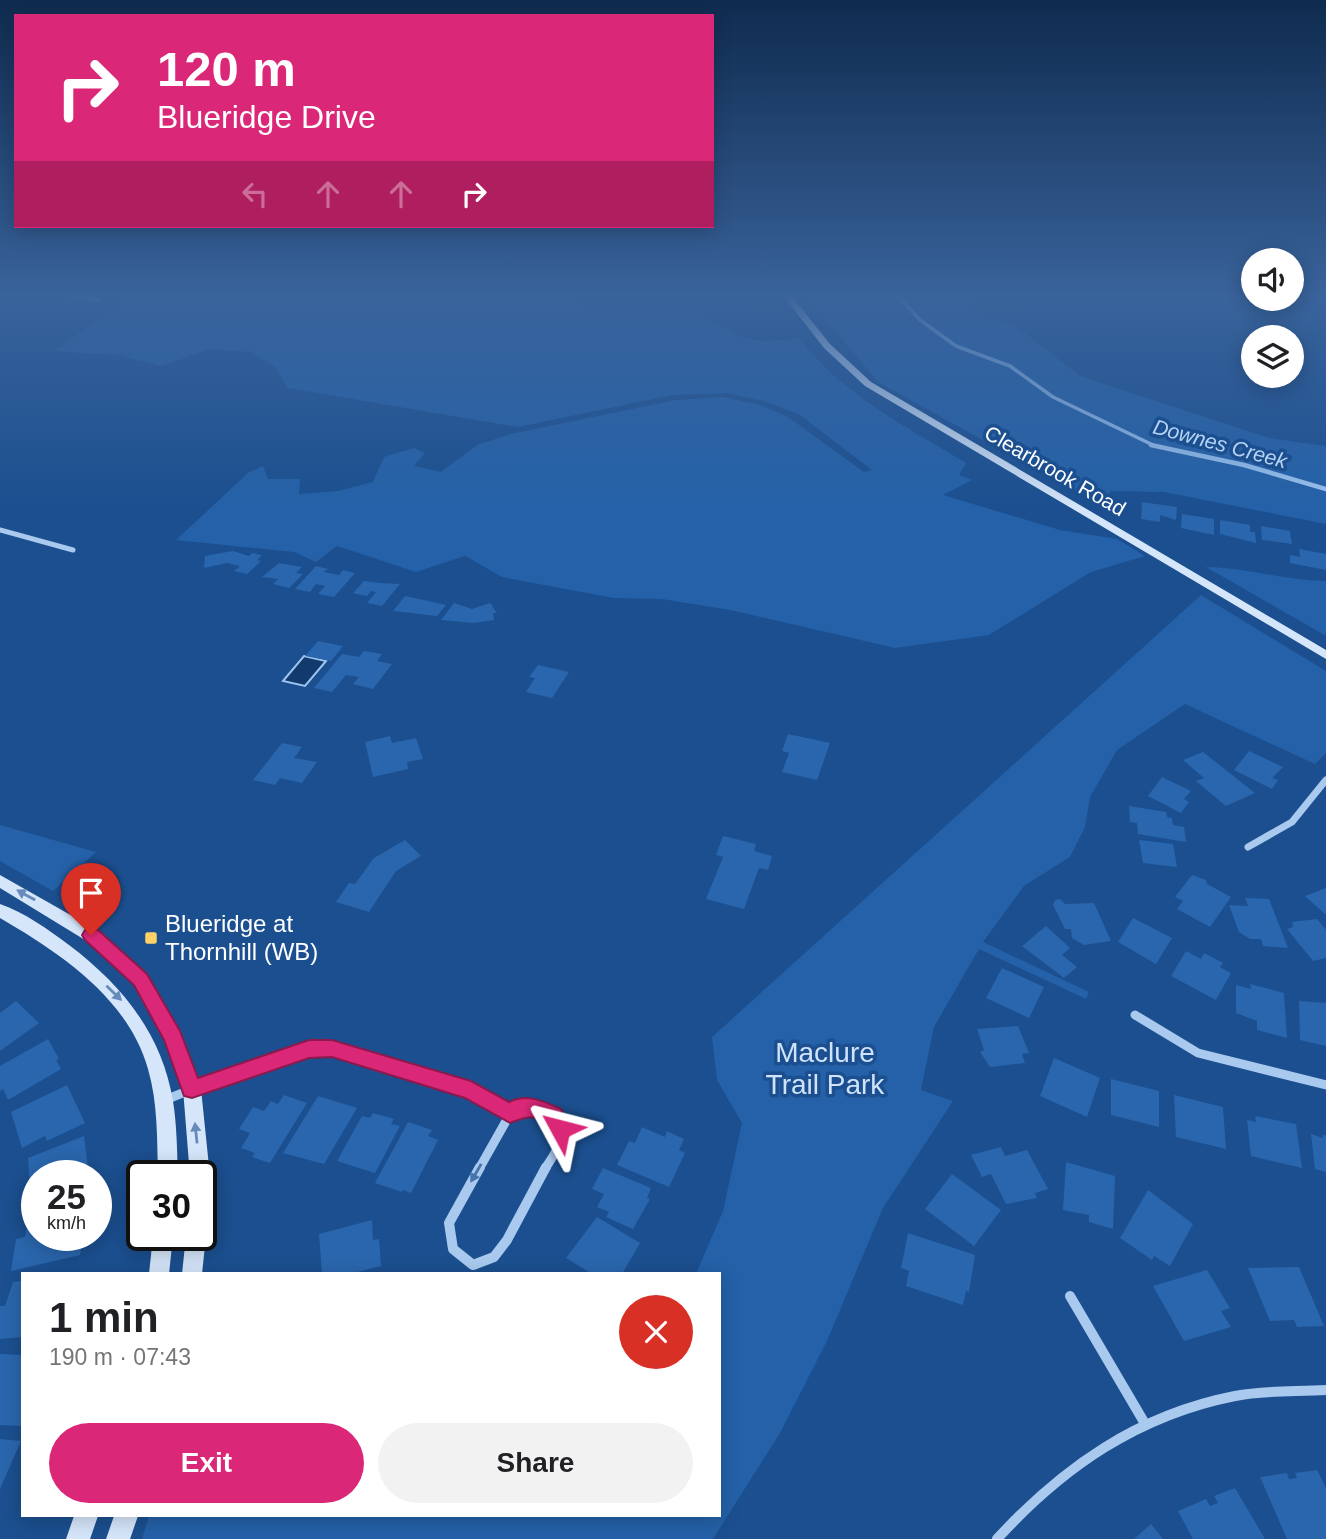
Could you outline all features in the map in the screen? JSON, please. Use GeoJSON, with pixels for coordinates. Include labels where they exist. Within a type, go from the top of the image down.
{"type":"FeatureCollection","features":[{"type":"Feature","properties":{"kind":"main road","name":"Clearbrook Road"},"geometry":{"type":"LineString","coordinates":[[849,366],[869,384],[1326,655]]}},
{"type":"Feature","properties":{"kind":"main road"},"geometry":{"type":"LineString","coordinates":[[0,881],[91,935],[140,980],[173,1037],[192,1089],[199,1160]]}},
{"type":"Feature","properties":{"kind":"main road"},"geometry":{"type":"LineString","coordinates":[[0,910],[88,967],[125,1003],[154,1059],[164,1101],[167,1160]]}},
{"type":"Feature","properties":{"kind":"main road"},"geometry":{"type":"LineString","coordinates":[[159,1272],[161,1251]]}},
{"type":"Feature","properties":{"kind":"main road"},"geometry":{"type":"LineString","coordinates":[[192,1272],[194,1251]]}},
{"type":"Feature","properties":{"kind":"main road"},"geometry":{"type":"LineString","coordinates":[[78,1539],[86,1517]]}},
{"type":"Feature","properties":{"kind":"main road"},"geometry":{"type":"LineString","coordinates":[[118,1539],[126,1517]]}},
{"type":"Feature","properties":{"kind":"street"},"geometry":{"type":"LineString","coordinates":[[0,530],[73,550]]}},
{"type":"Feature","properties":{"kind":"street"},"geometry":{"type":"LineString","coordinates":[[1248,847],[1292,822],[1326,780]]}},
{"type":"Feature","properties":{"kind":"street"},"geometry":{"type":"LineString","coordinates":[[1317,793],[1326,797]]}},
{"type":"Feature","properties":{"kind":"street"},"geometry":{"type":"LineString","coordinates":[[1135,1015],[1198,1053],[1326,1085]]}},
{"type":"Feature","properties":{"kind":"street"},"geometry":{"type":"LineString","coordinates":[[164,1101],[309,1049],[332,1048],[471,1091],[510,1114]]}},
{"type":"Feature","properties":{"kind":"street"},"geometry":{"type":"LineString","coordinates":[[529,1107],[553,1116],[560,1129],[560,1142],[507,1240],[494,1257],[473,1265],[458,1257],[449,1243],[449,1223],[510,1114],[517,1108],[529,1107]]}},
{"type":"Feature","properties":{"kind":"street"},"geometry":{"type":"LineString","coordinates":[[1070,1296],[1144,1422]]}},
{"type":"Feature","properties":{"kind":"street"},"geometry":{"type":"LineString","coordinates":[[996,1539],[1018,1514],[1096,1447],[1144,1422],[1236,1396],[1326,1390]]}},
{"type":"Feature","properties":{"kind":"green space"},"geometry":{"type":"Polygon","coordinates":[[[274,366],[824,366],[876,408],[966,463],[959,475],[972,480],[943,495],[1060,530],[1117,539],[1145,556],[1091,572],[989,635],[895,648],[730,610],[662,599],[614,598],[502,577],[465,556],[416,572],[337,546],[316,562],[294,552],[176,540],[248,473],[263,466],[268,479],[300,479],[299,494],[338,491],[373,482],[384,457],[414,448],[425,453],[414,466],[441,472],[477,445],[511,434],[676,400],[722,397],[761,405],[788,417],[864,472],[872,470],[800,415],[764,401],[727,393],[672,395],[518,427],[288,388],[274,366]]]}},
{"type":"Feature","properties":{"kind":"green space"},"geometry":{"type":"Polygon","coordinates":[[[864,366],[1067,366],[1080,376],[1269,438],[1326,446],[1326,524],[1164,492],[1110,491],[1109,510],[878,382],[864,366]]]}},
{"type":"Feature","properties":{"kind":"green space"},"geometry":{"type":"Polygon","coordinates":[[[1206,567],[1326,581],[1326,636],[1206,567]]]}},
{"type":"Feature","properties":{"kind":"green space","name":"Maclure Trail Park"},"geometry":{"type":"Polygon","coordinates":[[[1201,595],[1326,671],[1326,753],[1315,764],[1185,704],[1117,750],[1090,797],[1085,827],[1070,857],[1024,886],[983,942],[1089,992],[1086,999],[979,949],[934,1027],[921,1090],[953,1101],[883,1208],[827,1341],[780,1433],[713,1539],[142,1539],[149,1517],[721,1517],[721,1272],[697,1272],[723,1211],[742,1123],[717,1080],[712,1037],[1201,595]]]}},
{"type":"Feature","properties":{"kind":"green space"},"geometry":{"type":"Polygon","coordinates":[[[0,825],[96,852],[53,891],[0,861],[0,825]]]}},
{"type":"Feature","properties":{"kind":"shaded area"},"geometry":{"type":"Polygon","coordinates":[[[304,656],[326,661],[305,686],[283,681],[304,656]]]}},
{"type":"Feature","properties":{"kind":"building"},"geometry":{"type":"Polygon","coordinates":[[[1142,502],[1177,507],[1176,520],[1160,515],[1160,522],[1141,519],[1142,502]]]}},
{"type":"Feature","properties":{"kind":"building"},"geometry":{"type":"Polygon","coordinates":[[[1182,514],[1214,519],[1214,535],[1181,528],[1182,514]]]}},
{"type":"Feature","properties":{"kind":"building"},"geometry":{"type":"Polygon","coordinates":[[[1220,520],[1250,525],[1250,532],[1255,532],[1256,543],[1220,534],[1220,520]]]}},
{"type":"Feature","properties":{"kind":"building"},"geometry":{"type":"Polygon","coordinates":[[[1261,526],[1290,531],[1292,544],[1262,540],[1261,526]]]}},
{"type":"Feature","properties":{"kind":"building"},"geometry":{"type":"Polygon","coordinates":[[[1299,549],[1326,554],[1326,570],[1290,563],[1290,555],[1300,557],[1299,549]]]}},
{"type":"Feature","properties":{"kind":"building"},"geometry":{"type":"Polygon","coordinates":[[[233,551],[249,556],[252,553],[262,555],[257,560],[261,561],[247,574],[234,571],[240,566],[227,563],[204,568],[205,556],[233,551]]]}},
{"type":"Feature","properties":{"kind":"building"},"geometry":{"type":"Polygon","coordinates":[[[279,563],[302,567],[296,573],[303,574],[289,588],[273,584],[278,579],[262,577],[279,563]]]}},
{"type":"Feature","properties":{"kind":"building"},"geometry":{"type":"Polygon","coordinates":[[[316,566],[328,569],[324,572],[339,575],[343,570],[355,573],[334,597],[318,594],[325,586],[316,584],[310,592],[295,589],[316,566]]]}},
{"type":"Feature","properties":{"kind":"building"},"geometry":{"type":"Polygon","coordinates":[[[364,581],[400,584],[382,606],[367,603],[376,592],[371,591],[367,596],[353,593],[364,581]]]}},
{"type":"Feature","properties":{"kind":"building"},"geometry":{"type":"Polygon","coordinates":[[[405,596],[446,605],[437,616],[393,611],[405,596]]]}},
{"type":"Feature","properties":{"kind":"building"},"geometry":{"type":"Polygon","coordinates":[[[454,603],[472,609],[490,603],[497,613],[493,613],[494,620],[473,623],[441,620],[454,603]]]}},
{"type":"Feature","properties":{"kind":"building"},"geometry":{"type":"Polygon","coordinates":[[[318,641],[343,646],[331,661],[305,656],[318,641]]]}},
{"type":"Feature","properties":{"kind":"building"},"geometry":{"type":"Polygon","coordinates":[[[364,651],[382,654],[377,661],[392,664],[373,689],[353,684],[359,677],[346,675],[332,692],[314,688],[342,654],[359,657],[364,651]]]}},
{"type":"Feature","properties":{"kind":"building"},"geometry":{"type":"Polygon","coordinates":[[[538,665],[569,672],[552,698],[526,692],[535,678],[529,677],[538,665]]]}},
{"type":"Feature","properties":{"kind":"building"},"geometry":{"type":"Polygon","coordinates":[[[788,734],[830,743],[817,780],[782,772],[789,753],[782,751],[788,734]]]}},
{"type":"Feature","properties":{"kind":"building"},"geometry":{"type":"Polygon","coordinates":[[[390,736],[392,743],[416,738],[423,759],[407,762],[408,769],[373,777],[365,742],[390,736]]]}},
{"type":"Feature","properties":{"kind":"building"},"geometry":{"type":"Polygon","coordinates":[[[282,743],[302,747],[294,758],[317,762],[302,783],[280,778],[275,785],[253,780],[282,743]]]}},
{"type":"Feature","properties":{"kind":"building"},"geometry":{"type":"Polygon","coordinates":[[[1249,751],[1283,767],[1272,778],[1278,780],[1272,789],[1234,770],[1249,751]]]}},
{"type":"Feature","properties":{"kind":"building"},"geometry":{"type":"Polygon","coordinates":[[[1203,752],[1255,793],[1226,806],[1196,781],[1204,778],[1183,760],[1203,752]]]}},
{"type":"Feature","properties":{"kind":"building"},"geometry":{"type":"Polygon","coordinates":[[[1162,777],[1191,791],[1184,799],[1189,802],[1181,813],[1148,796],[1162,777]]]}},
{"type":"Feature","properties":{"kind":"building"},"geometry":{"type":"Polygon","coordinates":[[[1129,806],[1166,812],[1167,817],[1172,818],[1173,825],[1184,827],[1186,842],[1138,834],[1137,823],[1130,822],[1129,806]]]}},
{"type":"Feature","properties":{"kind":"building"},"geometry":{"type":"Polygon","coordinates":[[[723,836],[756,844],[754,851],[772,856],[768,870],[759,868],[744,909],[706,899],[723,857],[716,855],[723,836]]]}},
{"type":"Feature","properties":{"kind":"building"},"geometry":{"type":"Polygon","coordinates":[[[405,840],[421,856],[396,871],[369,912],[336,902],[349,883],[355,884],[374,858],[405,840]]]}},
{"type":"Feature","properties":{"kind":"building"},"geometry":{"type":"Polygon","coordinates":[[[1139,840],[1173,844],[1177,867],[1143,863],[1139,840]]]}},
{"type":"Feature","properties":{"kind":"building"},"geometry":{"type":"Polygon","coordinates":[[[1192,875],[1206,880],[1207,884],[1231,897],[1210,927],[1177,909],[1183,901],[1175,897],[1192,875]]]}},
{"type":"Feature","properties":{"kind":"building"},"geometry":{"type":"Polygon","coordinates":[[[1326,888],[1326,915],[1305,896],[1326,888]]]}},
{"type":"Feature","properties":{"kind":"building"},"geometry":{"type":"Polygon","coordinates":[[[1245,898],[1269,899],[1288,948],[1263,946],[1261,939],[1250,939],[1239,932],[1229,905],[1248,906],[1245,898]]]}},
{"type":"Feature","properties":{"kind":"building"},"geometry":{"type":"Polygon","coordinates":[[[1060,899],[1065,904],[1094,903],[1111,941],[1084,945],[1072,938],[1071,929],[1065,929],[1053,905],[1055,900],[1060,899]]]}},
{"type":"Feature","properties":{"kind":"building"},"geometry":{"type":"Polygon","coordinates":[[[1133,918],[1172,938],[1156,964],[1118,942],[1133,918]]]}},
{"type":"Feature","properties":{"kind":"building"},"geometry":{"type":"Polygon","coordinates":[[[1317,919],[1326,930],[1326,958],[1313,961],[1287,929],[1293,927],[1292,922],[1317,919]]]}},
{"type":"Feature","properties":{"kind":"building"},"geometry":{"type":"Polygon","coordinates":[[[1046,926],[1070,948],[1062,955],[1077,967],[1064,978],[1022,946],[1046,926]]]}},
{"type":"Feature","properties":{"kind":"building"},"geometry":{"type":"Polygon","coordinates":[[[1186,951],[1201,959],[1204,953],[1223,963],[1220,967],[1231,973],[1216,1000],[1171,976],[1186,951]]]}},
{"type":"Feature","properties":{"kind":"building"},"geometry":{"type":"Polygon","coordinates":[[[1002,968],[1044,987],[1029,1018],[986,998],[1002,968]]]}},
{"type":"Feature","properties":{"kind":"building"},"geometry":{"type":"Polygon","coordinates":[[[1250,984],[1284,993],[1287,1038],[1257,1030],[1257,1021],[1236,1013],[1236,985],[1251,989],[1250,984]]]}},
{"type":"Feature","properties":{"kind":"building"},"geometry":{"type":"Polygon","coordinates":[[[16,1001],[39,1023],[0,1051],[0,1013],[16,1001]]]}},
{"type":"Feature","properties":{"kind":"building"},"geometry":{"type":"Polygon","coordinates":[[[1299,1001],[1326,1003],[1326,1046],[1300,1040],[1299,1001]]]}},
{"type":"Feature","properties":{"kind":"building"},"geometry":{"type":"Polygon","coordinates":[[[1018,1026],[1029,1053],[1022,1054],[1025,1063],[990,1067],[980,1052],[984,1050],[977,1029],[1018,1026]]]}},
{"type":"Feature","properties":{"kind":"building"},"geometry":{"type":"Polygon","coordinates":[[[48,1039],[59,1059],[56,1060],[61,1069],[8,1100],[3,1089],[0,1091],[0,1066],[48,1039]]]}},
{"type":"Feature","properties":{"kind":"building"},"geometry":{"type":"Polygon","coordinates":[[[1054,1058],[1100,1078],[1087,1117],[1040,1096],[1054,1058]]]}},
{"type":"Feature","properties":{"kind":"building"},"geometry":{"type":"Polygon","coordinates":[[[1111,1079],[1159,1091],[1159,1127],[1111,1115],[1111,1079]]]}},
{"type":"Feature","properties":{"kind":"building"},"geometry":{"type":"Polygon","coordinates":[[[67,1085],[85,1123],[47,1141],[45,1136],[22,1148],[11,1112],[67,1085]]]}},
{"type":"Feature","properties":{"kind":"building"},"geometry":{"type":"Polygon","coordinates":[[[284,1095],[307,1103],[270,1163],[252,1157],[255,1153],[241,1148],[250,1133],[239,1129],[253,1107],[264,1111],[271,1101],[278,1104],[284,1095]]]}},
{"type":"Feature","properties":{"kind":"building"},"geometry":{"type":"Polygon","coordinates":[[[1174,1095],[1223,1107],[1226,1149],[1176,1137],[1174,1095]]]}},
{"type":"Feature","properties":{"kind":"building"},"geometry":{"type":"Polygon","coordinates":[[[318,1096],[357,1108],[324,1164],[283,1153],[318,1096]]]}},
{"type":"Feature","properties":{"kind":"building"},"geometry":{"type":"Polygon","coordinates":[[[373,1113],[394,1119],[391,1124],[400,1126],[375,1173],[337,1161],[362,1116],[370,1118],[373,1113]]]}},
{"type":"Feature","properties":{"kind":"building"},"geometry":{"type":"Polygon","coordinates":[[[1255,1116],[1296,1124],[1302,1168],[1251,1156],[1247,1120],[1256,1122],[1255,1116]]]}},
{"type":"Feature","properties":{"kind":"building"},"geometry":{"type":"Polygon","coordinates":[[[408,1122],[432,1130],[428,1136],[438,1140],[411,1193],[375,1183],[408,1122]]]}},
{"type":"Feature","properties":{"kind":"building"},"geometry":{"type":"Polygon","coordinates":[[[642,1127],[665,1137],[667,1131],[684,1139],[679,1150],[685,1153],[669,1187],[617,1165],[629,1141],[635,1143],[642,1127]]]}},
{"type":"Feature","properties":{"kind":"building"},"geometry":{"type":"Polygon","coordinates":[[[1311,1134],[1323,1138],[1323,1135],[1326,1135],[1326,1172],[1315,1169],[1311,1134]]]}},
{"type":"Feature","properties":{"kind":"building"},"geometry":{"type":"Polygon","coordinates":[[[84,1136],[87,1160],[28,1158],[84,1136]]]}},
{"type":"Feature","properties":{"kind":"building"},"geometry":{"type":"Polygon","coordinates":[[[1001,1147],[1005,1156],[1027,1150],[1048,1189],[1035,1193],[1037,1198],[1006,1204],[991,1174],[982,1177],[971,1155],[1001,1147]]]}},
{"type":"Feature","properties":{"kind":"building"},"geometry":{"type":"Polygon","coordinates":[[[1066,1162],[1115,1176],[1113,1229],[1089,1222],[1089,1215],[1063,1210],[1066,1162]]]}},
{"type":"Feature","properties":{"kind":"building"},"geometry":{"type":"Polygon","coordinates":[[[603,1168],[651,1188],[647,1198],[650,1199],[633,1229],[606,1217],[609,1212],[597,1207],[604,1194],[592,1189],[603,1168]]]}},
{"type":"Feature","properties":{"kind":"building"},"geometry":{"type":"Polygon","coordinates":[[[952,1174],[1001,1210],[974,1246],[925,1209],[952,1174]]]}},
{"type":"Feature","properties":{"kind":"building"},"geometry":{"type":"Polygon","coordinates":[[[1148,1190],[1193,1224],[1170,1266],[1154,1256],[1152,1260],[1120,1238],[1148,1190]]]}},
{"type":"Feature","properties":{"kind":"building"},"geometry":{"type":"Polygon","coordinates":[[[597,1217],[640,1243],[623,1272],[589,1272],[566,1258],[597,1217]]]}},
{"type":"Feature","properties":{"kind":"building"},"geometry":{"type":"Polygon","coordinates":[[[372,1220],[373,1240],[379,1239],[381,1266],[358,1272],[322,1272],[319,1234],[372,1220]]]}},
{"type":"Feature","properties":{"kind":"building"},"geometry":{"type":"Polygon","coordinates":[[[908,1233],[975,1255],[969,1292],[966,1291],[963,1305],[906,1286],[909,1271],[901,1268],[908,1233]]]}},
{"type":"Feature","properties":{"kind":"building"},"geometry":{"type":"Polygon","coordinates":[[[21,1238],[21,1251],[81,1251],[80,1255],[11,1271],[16,1239],[21,1238]]]}},
{"type":"Feature","properties":{"kind":"building"},"geometry":{"type":"Polygon","coordinates":[[[1299,1267],[1324,1326],[1297,1327],[1294,1320],[1270,1321],[1248,1268],[1299,1267]]]}},
{"type":"Feature","properties":{"kind":"building"},"geometry":{"type":"Polygon","coordinates":[[[1207,1270],[1230,1308],[1221,1311],[1231,1327],[1184,1341],[1153,1286],[1207,1270]]]}},
{"type":"Feature","properties":{"kind":"building"},"geometry":{"type":"Polygon","coordinates":[[[21,1281],[21,1337],[0,1339],[0,1306],[5,1306],[13,1282],[21,1281]]]}},
{"type":"Feature","properties":{"kind":"building"},"geometry":{"type":"Polygon","coordinates":[[[0,1354],[21,1355],[21,1426],[0,1425],[0,1354]]]}},
{"type":"Feature","properties":{"kind":"building"},"geometry":{"type":"Polygon","coordinates":[[[0,1439],[21,1441],[0,1489],[0,1439]]]}},
{"type":"Feature","properties":{"kind":"building"},"geometry":{"type":"Polygon","coordinates":[[[1317,1470],[1326,1488],[1326,1539],[1287,1539],[1260,1477],[1287,1473],[1289,1479],[1297,1478],[1295,1473],[1317,1470]]]}},
{"type":"Feature","properties":{"kind":"building"},"geometry":{"type":"Polygon","coordinates":[[[1235,1488],[1265,1539],[1193,1539],[1178,1511],[1206,1499],[1210,1506],[1218,1503],[1214,1496],[1235,1488]]]}},
{"type":"Feature","properties":{"kind":"building"},"geometry":{"type":"Polygon","coordinates":[[[1151,1524],[1163,1539],[1134,1539],[1151,1524]]]}},
{"type":"Feature","properties":{"kind":"waterway","name":"Downes Creek"},"geometry":{"type":"LineString","coordinates":[[1010,366],[1053,397],[1154,446]]}},
{"type":"Feature","properties":{"kind":"waterway","name":"Downes Creek"},"geometry":{"type":"LineString","coordinates":[[1154,446],[1244,465],[1326,489]]}},
{"type":"Feature","properties":{"kind":"place","name":"Blueridge at Thornhill (WB)"},"geometry":{"type":"Point","coordinates":[151,938]}},
{"type":"Feature","properties":{"kind":"route"},"geometry":{"type":"LineString","coordinates":[[91,935],[140,980],[173,1037],[192,1089],[309,1049],[332,1048],[471,1091],[510,1114],[517,1108],[541,1110],[553,1116],[560,1129]]}}]}
